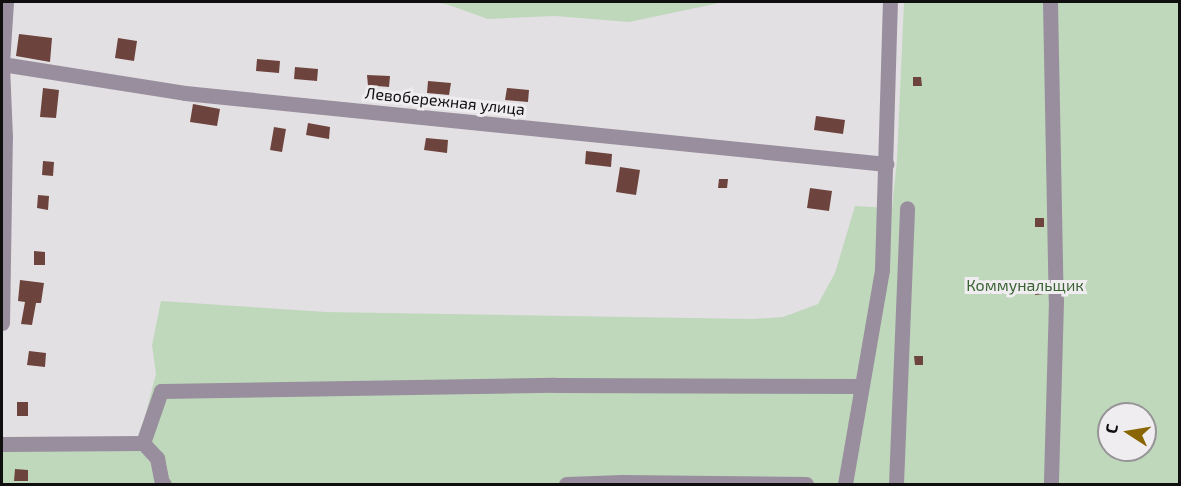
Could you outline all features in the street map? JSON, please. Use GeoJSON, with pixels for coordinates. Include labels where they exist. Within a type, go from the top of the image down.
{"type":"FeatureCollection","features":[{"type":"Feature","properties":{"kind":"street"},"geometry":{"type":"LineString","coordinates":[[2,323],[5,137],[2,64],[6,2]]}},
{"type":"Feature","properties":{"kind":"street"},"geometry":{"type":"LineString","coordinates":[[845,484],[882,269],[890,2]]}},
{"type":"Feature","properties":{"kind":"street"},"geometry":{"type":"LineString","coordinates":[[1050,2],[1056,302],[1051,484]]}},
{"type":"Feature","properties":{"kind":"street","name":"Левобережная улица"},"geometry":{"type":"LineString","coordinates":[[2,64],[185,93],[886,164]]}},
{"type":"Feature","properties":{"kind":"street"},"geometry":{"type":"LineString","coordinates":[[896,484],[907,208]]}},
{"type":"Feature","properties":{"kind":"street"},"geometry":{"type":"LineString","coordinates":[[143,443],[161,391],[555,385],[861,386]]}},
{"type":"Feature","properties":{"kind":"street"},"geometry":{"type":"LineString","coordinates":[[2,444],[143,443],[158,458],[162,483],[165,484]]}},
{"type":"Feature","properties":{"kind":"street"},"geometry":{"type":"LineString","coordinates":[[566,484],[622,482],[806,484]]}},
{"type":"Feature","properties":{"kind":"green space"},"geometry":{"type":"Polygon","coordinates":[[[430,2],[724,2],[629,22],[555,16],[488,19],[446,4],[430,2]]]}},
{"type":"Feature","properties":{"kind":"green space","name":"Коммунальщик"},"geometry":{"type":"Polygon","coordinates":[[[904,2],[1179,2],[1179,484],[2,484],[2,451],[136,451],[156,374],[152,345],[161,301],[326,312],[753,319],[783,317],[818,304],[835,273],[855,206],[892,208],[897,160],[904,2]]]}},
{"type":"Feature","properties":{"kind":"building"},"geometry":{"type":"Polygon","coordinates":[[[19,34],[52,38],[50,62],[16,56],[19,34]]]}},
{"type":"Feature","properties":{"kind":"building"},"geometry":{"type":"Polygon","coordinates":[[[118,38],[137,41],[134,61],[115,58],[118,38]]]}},
{"type":"Feature","properties":{"kind":"building"},"geometry":{"type":"Polygon","coordinates":[[[257,59],[280,61],[279,73],[256,71],[257,59]]]}},
{"type":"Feature","properties":{"kind":"building"},"geometry":{"type":"Polygon","coordinates":[[[295,67],[318,69],[317,81],[294,79],[295,67]]]}},
{"type":"Feature","properties":{"kind":"building"},"geometry":{"type":"Polygon","coordinates":[[[367,75],[390,76],[389,87],[377,86],[378,97],[369,97],[367,75]]]}},
{"type":"Feature","properties":{"kind":"building"},"geometry":{"type":"Polygon","coordinates":[[[913,77],[921,77],[922,86],[913,86],[913,77]]]}},
{"type":"Feature","properties":{"kind":"building"},"geometry":{"type":"Polygon","coordinates":[[[428,81],[451,83],[449,95],[427,93],[428,81]]]}},
{"type":"Feature","properties":{"kind":"building"},"geometry":{"type":"Polygon","coordinates":[[[43,88],[59,90],[56,118],[40,117],[43,88]]]}},
{"type":"Feature","properties":{"kind":"building"},"geometry":{"type":"Polygon","coordinates":[[[507,88],[529,90],[528,102],[505,100],[507,88]]]}},
{"type":"Feature","properties":{"kind":"building"},"geometry":{"type":"Polygon","coordinates":[[[193,104],[220,109],[217,126],[190,122],[193,104]]]}},
{"type":"Feature","properties":{"kind":"building"},"geometry":{"type":"Polygon","coordinates":[[[816,116],[845,120],[843,134],[814,130],[816,116]]]}},
{"type":"Feature","properties":{"kind":"building"},"geometry":{"type":"Polygon","coordinates":[[[308,123],[330,127],[329,139],[306,135],[308,123]]]}},
{"type":"Feature","properties":{"kind":"building"},"geometry":{"type":"Polygon","coordinates":[[[274,127],[286,129],[282,152],[270,150],[274,127]]]}},
{"type":"Feature","properties":{"kind":"building"},"geometry":{"type":"Polygon","coordinates":[[[426,138],[448,140],[447,153],[424,150],[426,138]]]}},
{"type":"Feature","properties":{"kind":"building"},"geometry":{"type":"Polygon","coordinates":[[[586,151],[612,154],[611,167],[585,164],[586,151]]]}},
{"type":"Feature","properties":{"kind":"building"},"geometry":{"type":"Polygon","coordinates":[[[43,161],[54,162],[53,176],[42,175],[43,161]]]}},
{"type":"Feature","properties":{"kind":"building"},"geometry":{"type":"Polygon","coordinates":[[[620,167],[640,170],[636,195],[616,192],[620,167]]]}},
{"type":"Feature","properties":{"kind":"building"},"geometry":{"type":"Polygon","coordinates":[[[719,179],[728,179],[727,188],[718,188],[719,179]]]}},
{"type":"Feature","properties":{"kind":"building"},"geometry":{"type":"Polygon","coordinates":[[[810,188],[832,191],[829,211],[807,208],[810,188]]]}},
{"type":"Feature","properties":{"kind":"building"},"geometry":{"type":"Polygon","coordinates":[[[38,195],[49,196],[48,210],[37,208],[38,195]]]}},
{"type":"Feature","properties":{"kind":"building"},"geometry":{"type":"Polygon","coordinates":[[[1035,218],[1044,218],[1044,227],[1035,227],[1035,218]]]}},
{"type":"Feature","properties":{"kind":"building"},"geometry":{"type":"Polygon","coordinates":[[[34,251],[45,252],[45,265],[34,265],[34,251]]]}},
{"type":"Feature","properties":{"kind":"building"},"geometry":{"type":"Polygon","coordinates":[[[20,280],[44,283],[41,303],[36,303],[32,325],[21,324],[25,302],[18,301],[20,280]]]}},
{"type":"Feature","properties":{"kind":"building"},"geometry":{"type":"Polygon","coordinates":[[[1044,285],[1044,294],[1035,295],[1035,286],[1044,285]]]}},
{"type":"Feature","properties":{"kind":"building"},"geometry":{"type":"Polygon","coordinates":[[[29,351],[46,353],[45,367],[27,365],[29,351]]]}},
{"type":"Feature","properties":{"kind":"building"},"geometry":{"type":"Polygon","coordinates":[[[914,356],[923,356],[923,365],[915,365],[914,356]]]}},
{"type":"Feature","properties":{"kind":"building"},"geometry":{"type":"Polygon","coordinates":[[[17,402],[28,402],[28,416],[17,416],[17,402]]]}},
{"type":"Feature","properties":{"kind":"building"},"geometry":{"type":"Polygon","coordinates":[[[15,469],[28,470],[28,481],[14,481],[15,469]]]}}]}
